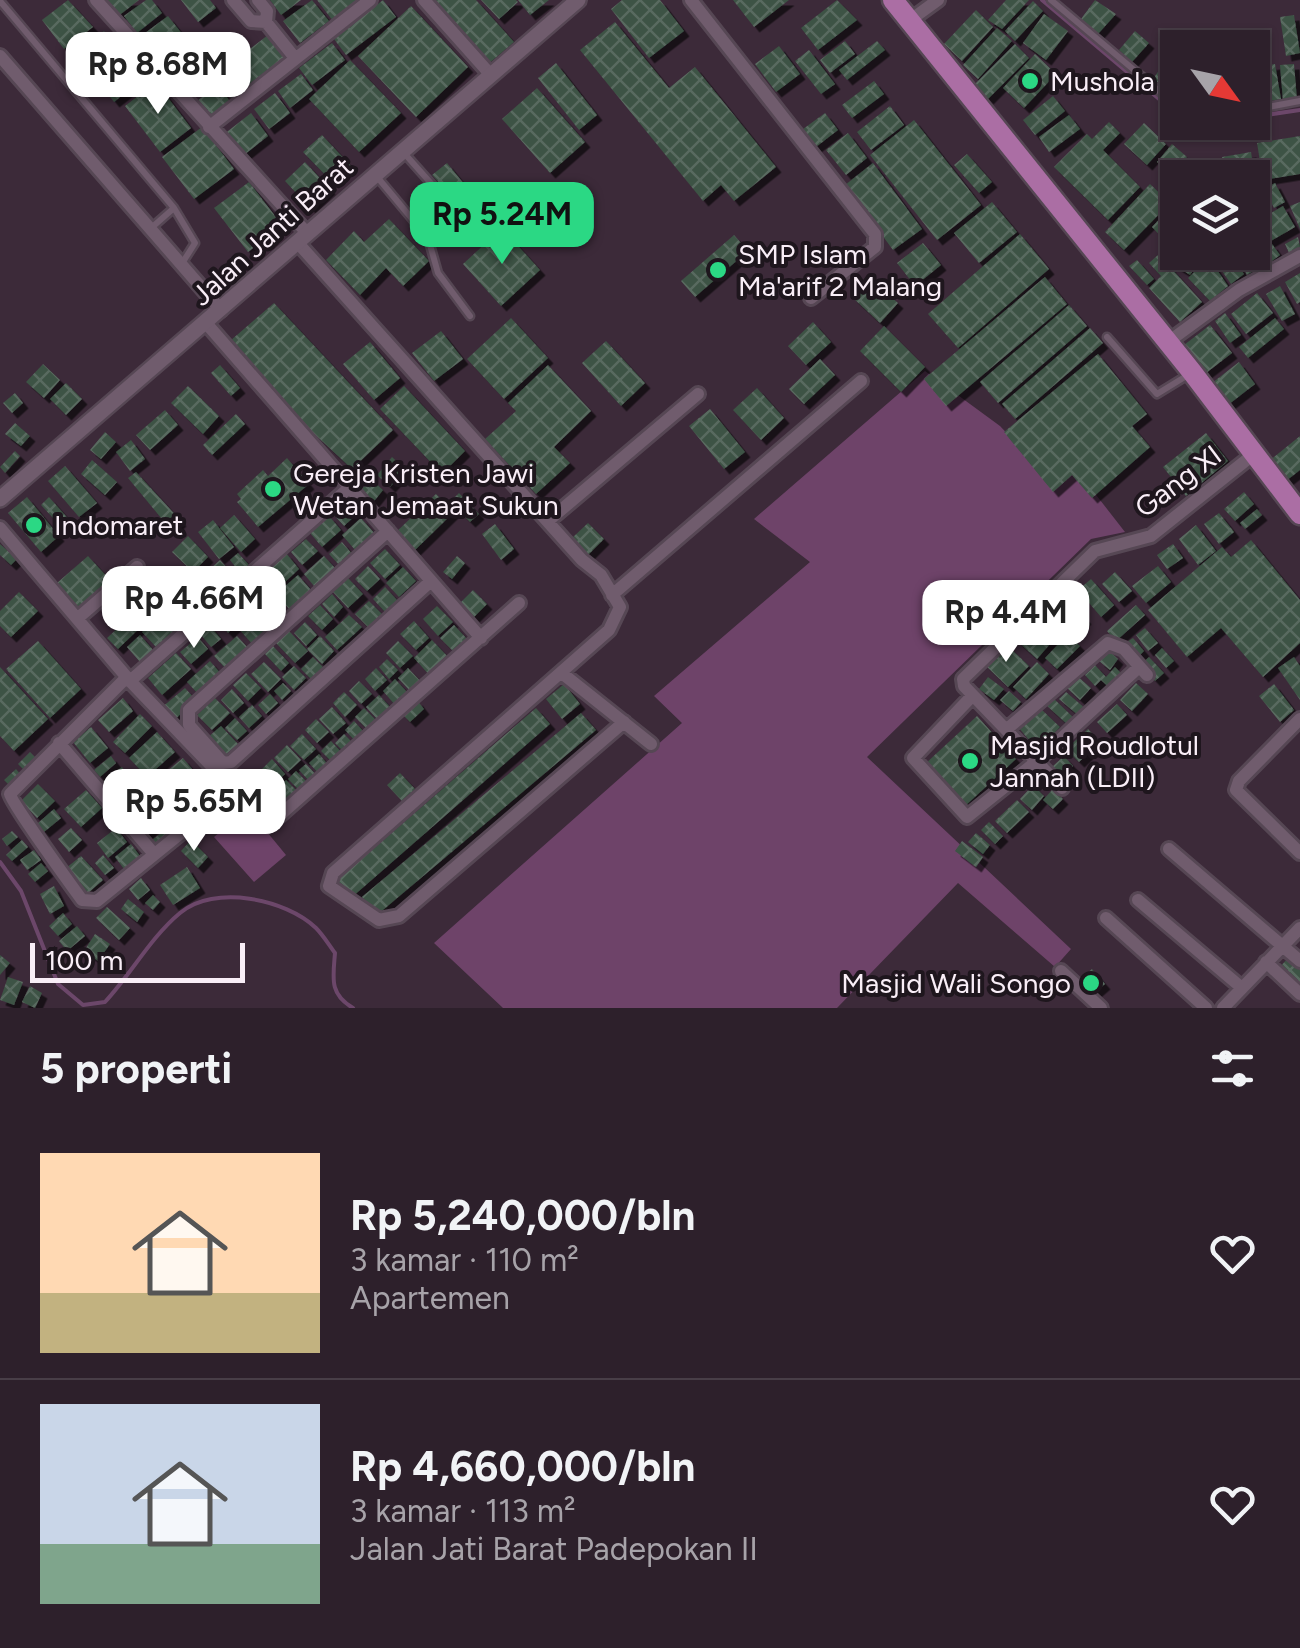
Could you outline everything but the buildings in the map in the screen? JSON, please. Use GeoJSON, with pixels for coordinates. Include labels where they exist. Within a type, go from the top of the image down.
{"type":"FeatureCollection","features":[{"type":"Feature","properties":{"kind":"main road"},"geometry":{"type":"LineString","coordinates":[[892,0],[1192,372],[1300,514]]}},
{"type":"Feature","properties":{"kind":"street"},"geometry":{"type":"LineString","coordinates":[[96,0],[582,560],[601,576],[620,607],[616,621],[563,674],[333,873],[329,886],[380,920],[400,916],[624,722]]}},
{"type":"Feature","properties":{"kind":"street"},"geometry":{"type":"LineString","coordinates":[[233,0],[251,22],[266,22]]}},
{"type":"Feature","properties":{"kind":"street"},"geometry":{"type":"LineString","coordinates":[[258,0],[267,11],[266,22],[295,58]]}},
{"type":"Feature","properties":{"kind":"street"},"geometry":{"type":"LineString","coordinates":[[209,127],[370,0]]}},
{"type":"Feature","properties":{"kind":"street"},"geometry":{"type":"LineString","coordinates":[[424,0],[490,74]]}},
{"type":"Feature","properties":{"kind":"street","name":"Jalan Janti Barat"},"geometry":{"type":"LineString","coordinates":[[0,499],[578,0]]}},
{"type":"Feature","properties":{"kind":"street"},"geometry":{"type":"LineString","coordinates":[[691,0],[875,234],[874,248],[811,298]]}},
{"type":"Feature","properties":{"kind":"street"},"geometry":{"type":"LineString","coordinates":[[909,22],[938,0]]}},
{"type":"Feature","properties":{"kind":"street"},"geometry":{"type":"LineString","coordinates":[[0,56],[221,310]]}},
{"type":"Feature","properties":{"kind":"street"},"geometry":{"type":"LineString","coordinates":[[1168,342],[1239,290],[1300,256]]}},
{"type":"Feature","properties":{"kind":"street"},"geometry":{"type":"LineString","coordinates":[[206,323],[481,638]]}},
{"type":"Feature","properties":{"kind":"street"},"geometry":{"type":"LineString","coordinates":[[612,595],[861,381]]}},
{"type":"Feature","properties":{"kind":"street"},"geometry":{"type":"LineString","coordinates":[[548,521],[698,394]]}},
{"type":"Feature","properties":{"kind":"street","name":"Gang XI"},"geometry":{"type":"LineString","coordinates":[[1037,761],[974,815],[960,812],[913,758],[974,695],[964,686],[963,679],[1084,560],[1108,546],[1151,536],[1254,454]]}},
{"type":"Feature","properties":{"kind":"street"},"geometry":{"type":"LineString","coordinates":[[0,528],[128,679],[239,795],[154,854],[97,901],[82,900],[50,848],[10,799],[60,742],[128,679],[350,487]]}},
{"type":"Feature","properties":{"kind":"street"},"geometry":{"type":"LineString","coordinates":[[388,531],[189,710],[189,725],[223,763],[232,762],[431,582]]}},
{"type":"Feature","properties":{"kind":"street"},"geometry":{"type":"LineString","coordinates":[[78,618],[137,567]]}},
{"type":"Feature","properties":{"kind":"street"},"geometry":{"type":"LineString","coordinates":[[278,816],[519,604]]}},
{"type":"Feature","properties":{"kind":"street"},"geometry":{"type":"LineString","coordinates":[[1007,729],[1108,643],[1124,649],[1143,671],[1037,761]]}},
{"type":"Feature","properties":{"kind":"street"},"geometry":{"type":"LineString","coordinates":[[563,674],[651,744]]}},
{"type":"Feature","properties":{"kind":"street"},"geometry":{"type":"LineString","coordinates":[[974,695],[1062,788]]}},
{"type":"Feature","properties":{"kind":"street"},"geometry":{"type":"LineString","coordinates":[[1300,719],[1239,782],[1236,790],[1300,852]]}},
{"type":"Feature","properties":{"kind":"street"},"geometry":{"type":"LineString","coordinates":[[60,742],[154,854]]}},
{"type":"Feature","properties":{"kind":"street"},"geometry":{"type":"LineString","coordinates":[[1168,849],[1300,961]]}},
{"type":"Feature","properties":{"kind":"street"},"geometry":{"type":"LineString","coordinates":[[1138,900],[1242,988]]}},
{"type":"Feature","properties":{"kind":"street"},"geometry":{"type":"LineString","coordinates":[[1106,918],[1206,1008]]}},
{"type":"Feature","properties":{"kind":"street"},"geometry":{"type":"LineString","coordinates":[[1223,1008],[1300,928]]}},
{"type":"Feature","properties":{"kind":"street"},"geometry":{"type":"LineString","coordinates":[[1266,962],[1300,994]]}},
{"type":"Feature","properties":{"kind":"street"},"geometry":{"type":"LineString","coordinates":[[1060,971],[1101,1008]]}},
{"type":"Feature","properties":{"kind":"lane"},"geometry":{"type":"LineString","coordinates":[[1051,0],[1160,92]]}},
{"type":"Feature","properties":{"kind":"lane"},"geometry":{"type":"LineString","coordinates":[[0,2],[174,208],[195,243],[181,265]]}},
{"type":"Feature","properties":{"kind":"lane"},"geometry":{"type":"LineString","coordinates":[[1270,107],[1300,101]]}},
{"type":"Feature","properties":{"kind":"lane"},"geometry":{"type":"LineString","coordinates":[[401,150],[476,235]]}},
{"type":"Feature","properties":{"kind":"lane"},"geometry":{"type":"LineString","coordinates":[[374,174],[428,238],[438,274],[470,316]]}},
{"type":"Feature","properties":{"kind":"lane"},"geometry":{"type":"LineString","coordinates":[[150,228],[174,208]]}},
{"type":"Feature","properties":{"kind":"lane"},"geometry":{"type":"LineString","coordinates":[[1107,337],[1157,394],[1192,372]]}},
{"type":"Feature","properties":{"kind":"shaded area"},"geometry":{"type":"Polygon","coordinates":[[[925,371],[1000,426],[1049,478],[1079,473],[1125,532],[1091,539],[867,757],[1071,949],[1055,967],[958,883],[837,1008],[503,1008],[434,943],[682,723],[654,696],[810,562],[754,519],[925,371]]]}},
{"type":"Feature","properties":{"kind":"shaded area"},"geometry":{"type":"Polygon","coordinates":[[[248,809],[286,855],[254,882],[214,837],[248,809]]]}},
{"type":"Feature","properties":{"kind":"waterway"},"geometry":{"type":"LineString","coordinates":[[1042,0],[1160,100]]}},
{"type":"Feature","properties":{"kind":"waterway"},"geometry":{"type":"LineString","coordinates":[[1270,114],[1300,110]]}},
{"type":"Feature","properties":{"kind":"waterway"},"geometry":{"type":"LineString","coordinates":[[0,862],[21,891],[58,984],[83,1005],[105,1002],[180,913],[194,904],[230,897],[287,909],[316,928],[335,953],[336,991],[353,1008]]}},
{"type":"Feature","properties":{"kind":"place","name":"Mushola"},"geometry":{"type":"Point","coordinates":[1030,81]}},
{"type":"Feature","properties":{"kind":"place","name":"SMP Islam Ma'arif 2 Malang"},"geometry":{"type":"Point","coordinates":[718,270]}},
{"type":"Feature","properties":{"kind":"place","name":"Gereja Kristen Jawi Wetan Jemaat Sukun"},"geometry":{"type":"Point","coordinates":[273,489]}},
{"type":"Feature","properties":{"kind":"place","name":"Indomaret"},"geometry":{"type":"Point","coordinates":[34,525]}},
{"type":"Feature","properties":{"kind":"place","name":"Masjid Roudlotul Jannah (LDII)"},"geometry":{"type":"Point","coordinates":[970,761]}},
{"type":"Feature","properties":{"kind":"place","name":"Masjid Wali Songo"},"geometry":{"type":"Point","coordinates":[1091,983]}}]}
